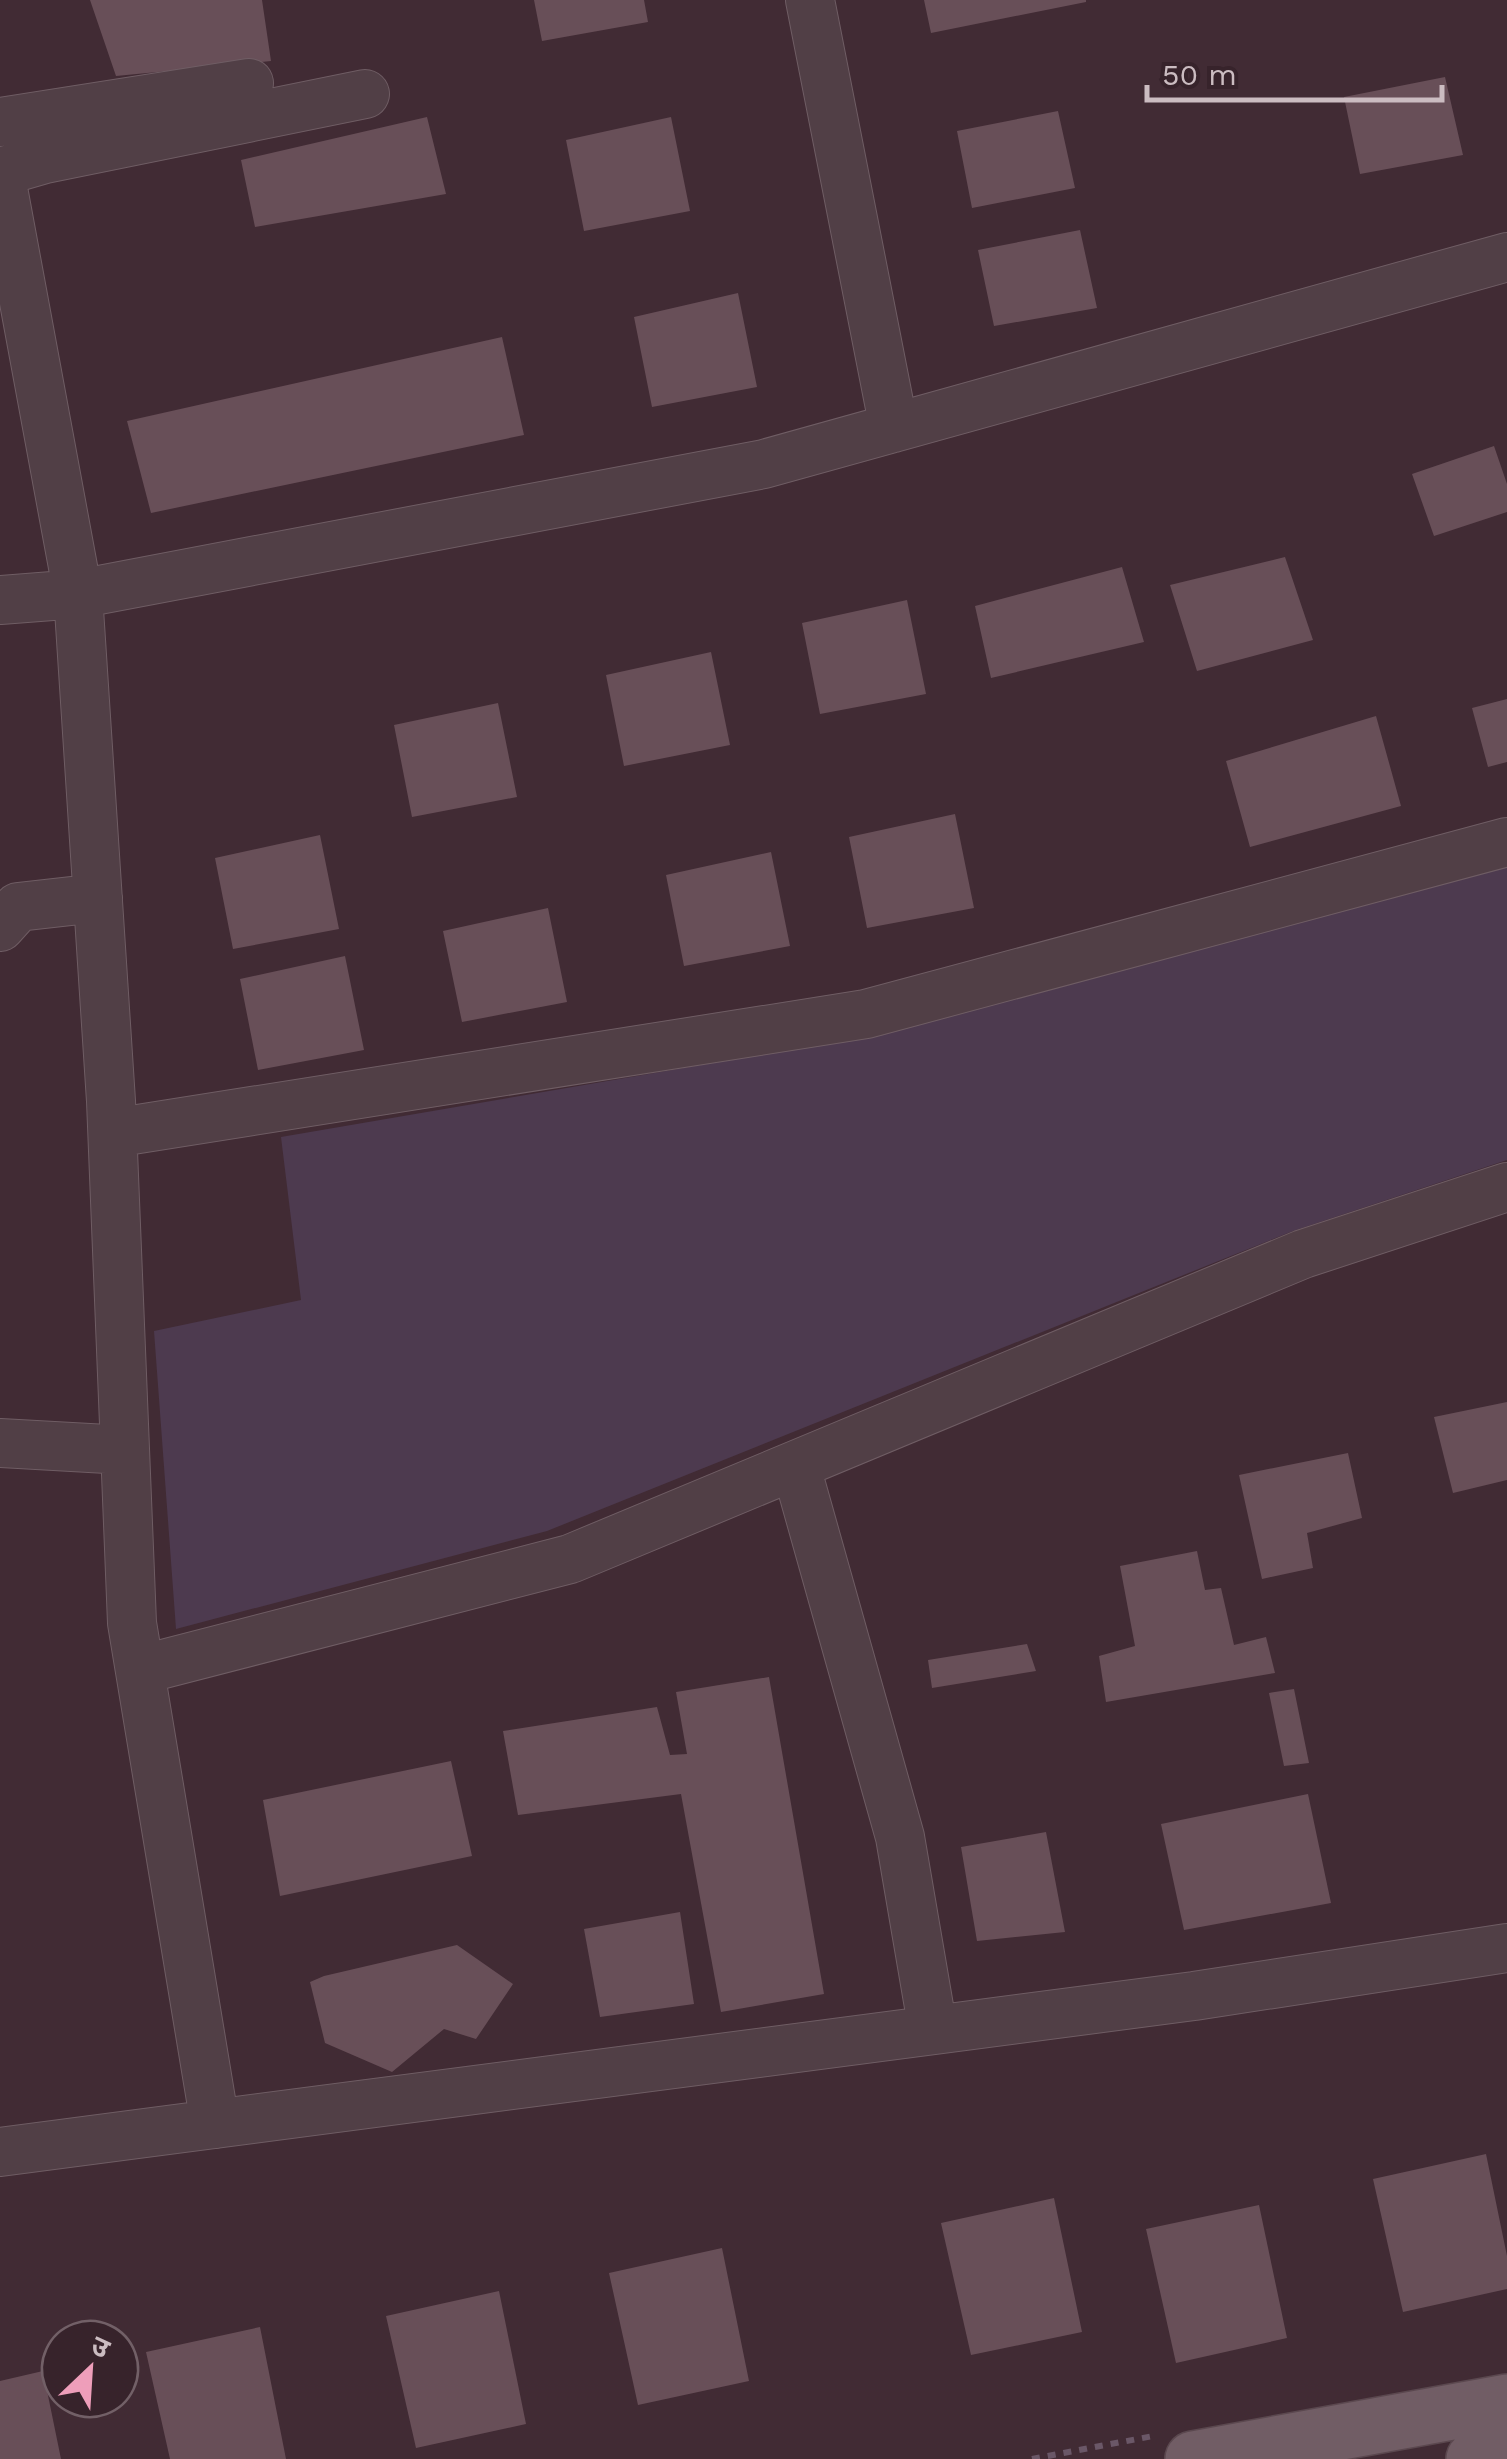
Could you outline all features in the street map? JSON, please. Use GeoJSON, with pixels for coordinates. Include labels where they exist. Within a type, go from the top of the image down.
{"type":"FeatureCollection","features":[{"type":"Feature","properties":{"kind":"main road"},"geometry":{"type":"LineString","coordinates":[[1193,2459],[1507,2402]]}},
{"type":"Feature","properties":{"kind":"main road"},"geometry":{"type":"LineString","coordinates":[[1474,2459],[1507,2454]]}},
{"type":"Feature","properties":{"kind":"street"},"geometry":{"type":"LineString","coordinates":[[810,0],[894,428]]}},
{"type":"Feature","properties":{"kind":"street"},"geometry":{"type":"LineString","coordinates":[[0,122],[249,83]]}},
{"type":"Feature","properties":{"kind":"street"},"geometry":{"type":"LineString","coordinates":[[214,2124],[132,1622],[112,1133],[78,594],[0,172],[44,158],[365,94]]}},
{"type":"Feature","properties":{"kind":"street"},"geometry":{"type":"LineString","coordinates":[[0,600],[78,594],[764,464],[1507,257]]}},
{"type":"Feature","properties":{"kind":"street"},"geometry":{"type":"LineString","coordinates":[[112,1133],[866,1014],[1507,842]]}},
{"type":"Feature","properties":{"kind":"street"},"geometry":{"type":"LineString","coordinates":[[0,927],[18,907],[98,898]]}},
{"type":"Feature","properties":{"kind":"street"},"geometry":{"type":"LineString","coordinates":[[140,1670],[570,1559],[1303,1254],[1507,1187]]}},
{"type":"Feature","properties":{"kind":"street"},"geometry":{"type":"LineString","coordinates":[[0,1444],[125,1450]]}},
{"type":"Feature","properties":{"kind":"street"},"geometry":{"type":"LineString","coordinates":[[796,1466],[900,1838],[933,2030]]}},
{"type":"Feature","properties":{"kind":"street"},"geometry":{"type":"LineString","coordinates":[[0,2152],[1194,1996],[1507,1948]]}},
{"type":"Feature","properties":{"kind":"shaded area"},"geometry":{"type":"Polygon","coordinates":[[[1507,867],[1507,1160],[1293,1231],[547,1531],[176,1629],[154,1331],[301,1300],[281,1137],[859,1038],[1507,867]]]}},
{"type":"Feature","properties":{"kind":"building"},"geometry":{"type":"Polygon","coordinates":[[[90,0],[262,0],[271,61],[116,76],[90,0]]]}},
{"type":"Feature","properties":{"kind":"building"},"geometry":{"type":"Polygon","coordinates":[[[534,0],[644,0],[648,22],[542,41],[534,0]]]}},
{"type":"Feature","properties":{"kind":"building"},"geometry":{"type":"Polygon","coordinates":[[[924,0],[1086,0],[1086,2],[931,33],[924,0]]]}},
{"type":"Feature","properties":{"kind":"building"},"geometry":{"type":"Polygon","coordinates":[[[1445,77],[1463,155],[1360,174],[1344,97],[1445,77]]]}},
{"type":"Feature","properties":{"kind":"building"},"geometry":{"type":"Polygon","coordinates":[[[1058,111],[1075,188],[972,208],[957,131],[1058,111]]]}},
{"type":"Feature","properties":{"kind":"building"},"geometry":{"type":"Polygon","coordinates":[[[427,117],[446,194],[255,227],[241,160],[427,117]]]}},
{"type":"Feature","properties":{"kind":"building"},"geometry":{"type":"Polygon","coordinates":[[[671,117],[690,211],[584,231],[566,140],[671,117]]]}},
{"type":"Feature","properties":{"kind":"building"},"geometry":{"type":"Polygon","coordinates":[[[1080,230],[1097,308],[994,326],[978,250],[1080,230]]]}},
{"type":"Feature","properties":{"kind":"building"},"geometry":{"type":"Polygon","coordinates":[[[738,293],[757,387],[652,407],[634,317],[738,293]]]}},
{"type":"Feature","properties":{"kind":"building"},"geometry":{"type":"Polygon","coordinates":[[[502,337],[524,435],[151,513],[127,421],[502,337]]]}},
{"type":"Feature","properties":{"kind":"building"},"geometry":{"type":"Polygon","coordinates":[[[1494,446],[1507,484],[1507,512],[1434,536],[1412,474],[1494,446]]]}},
{"type":"Feature","properties":{"kind":"building"},"geometry":{"type":"Polygon","coordinates":[[[1285,557],[1313,640],[1197,671],[1170,585],[1285,557]]]}},
{"type":"Feature","properties":{"kind":"building"},"geometry":{"type":"Polygon","coordinates":[[[1122,567],[1144,642],[991,678],[975,606],[1122,567]]]}},
{"type":"Feature","properties":{"kind":"building"},"geometry":{"type":"Polygon","coordinates":[[[907,600],[926,694],[820,714],[802,623],[907,600]]]}},
{"type":"Feature","properties":{"kind":"building"},"geometry":{"type":"Polygon","coordinates":[[[711,652],[730,745],[624,766],[606,675],[711,652]]]}},
{"type":"Feature","properties":{"kind":"building"},"geometry":{"type":"Polygon","coordinates":[[[1507,699],[1507,762],[1488,767],[1472,708],[1507,699]]]}},
{"type":"Feature","properties":{"kind":"building"},"geometry":{"type":"Polygon","coordinates":[[[498,703],[517,797],[412,817],[394,725],[498,703]]]}},
{"type":"Feature","properties":{"kind":"building"},"geometry":{"type":"Polygon","coordinates":[[[1376,716],[1401,806],[1250,847],[1226,761],[1376,716]]]}},
{"type":"Feature","properties":{"kind":"building"},"geometry":{"type":"Polygon","coordinates":[[[955,814],[974,908],[867,928],[849,837],[955,814]]]}},
{"type":"Feature","properties":{"kind":"building"},"geometry":{"type":"Polygon","coordinates":[[[320,835],[339,929],[233,949],[215,858],[320,835]]]}},
{"type":"Feature","properties":{"kind":"building"},"geometry":{"type":"Polygon","coordinates":[[[771,852],[790,946],[684,966],[666,875],[771,852]]]}},
{"type":"Feature","properties":{"kind":"building"},"geometry":{"type":"Polygon","coordinates":[[[548,908],[567,1002],[462,1022],[443,931],[548,908]]]}},
{"type":"Feature","properties":{"kind":"building"},"geometry":{"type":"Polygon","coordinates":[[[345,956],[364,1050],[258,1070],[240,979],[345,956]]]}},
{"type":"Feature","properties":{"kind":"building"},"geometry":{"type":"Polygon","coordinates":[[[1507,1402],[1507,1480],[1453,1493],[1434,1417],[1507,1402]]]}},
{"type":"Feature","properties":{"kind":"building"},"geometry":{"type":"Polygon","coordinates":[[[1348,1453],[1362,1518],[1307,1533],[1313,1568],[1262,1579],[1239,1475],[1348,1453]]]}},
{"type":"Feature","properties":{"kind":"building"},"geometry":{"type":"Polygon","coordinates":[[[1197,1551],[1205,1590],[1221,1588],[1234,1645],[1266,1637],[1275,1673],[1106,1702],[1099,1656],[1135,1646],[1120,1566],[1197,1551]]]}},
{"type":"Feature","properties":{"kind":"building"},"geometry":{"type":"Polygon","coordinates":[[[1027,1644],[1036,1671],[932,1688],[928,1660],[1027,1644]]]}},
{"type":"Feature","properties":{"kind":"building"},"geometry":{"type":"Polygon","coordinates":[[[769,1677],[824,1994],[721,2012],[681,1794],[518,1815],[503,1731],[657,1707],[670,1755],[687,1754],[676,1692],[769,1677]]]}},
{"type":"Feature","properties":{"kind":"building"},"geometry":{"type":"Polygon","coordinates":[[[1294,1689],[1309,1763],[1284,1766],[1269,1693],[1294,1689]]]}},
{"type":"Feature","properties":{"kind":"building"},"geometry":{"type":"Polygon","coordinates":[[[451,1761],[472,1856],[280,1896],[263,1800],[451,1761]]]}},
{"type":"Feature","properties":{"kind":"building"},"geometry":{"type":"Polygon","coordinates":[[[1308,1794],[1331,1903],[1184,1930],[1161,1824],[1308,1794]]]}},
{"type":"Feature","properties":{"kind":"building"},"geometry":{"type":"Polygon","coordinates":[[[1046,1832],[1065,1932],[977,1941],[961,1847],[1046,1832]]]}},
{"type":"Feature","properties":{"kind":"building"},"geometry":{"type":"Polygon","coordinates":[[[680,1912],[694,2004],[600,2017],[584,1929],[680,1912]]]}},
{"type":"Feature","properties":{"kind":"building"},"geometry":{"type":"Polygon","coordinates":[[[457,1945],[513,1984],[476,2039],[444,2029],[392,2072],[325,2043],[310,1982],[457,1945]]]}},
{"type":"Feature","properties":{"kind":"building"},"geometry":{"type":"Polygon","coordinates":[[[1486,2154],[1507,2256],[1507,2289],[1403,2312],[1373,2179],[1486,2154]]]}},
{"type":"Feature","properties":{"kind":"building"},"geometry":{"type":"Polygon","coordinates":[[[1054,2198],[1082,2332],[971,2355],[941,2223],[1054,2198]]]}},
{"type":"Feature","properties":{"kind":"building"},"geometry":{"type":"Polygon","coordinates":[[[1259,2205],[1287,2338],[1176,2363],[1146,2229],[1259,2205]]]}},
{"type":"Feature","properties":{"kind":"building"},"geometry":{"type":"Polygon","coordinates":[[[722,2248],[749,2381],[638,2405],[609,2273],[722,2248]]]}},
{"type":"Feature","properties":{"kind":"building"},"geometry":{"type":"Polygon","coordinates":[[[499,2291],[526,2424],[416,2448],[386,2316],[499,2291]]]}},
{"type":"Feature","properties":{"kind":"building"},"geometry":{"type":"Polygon","coordinates":[[[260,2327],[286,2459],[170,2459],[146,2352],[260,2327]]]}},
{"type":"Feature","properties":{"kind":"building"},"geometry":{"type":"Polygon","coordinates":[[[40,2372],[40,2419],[53,2419],[61,2459],[0,2459],[0,2381],[40,2372]]]}}]}
